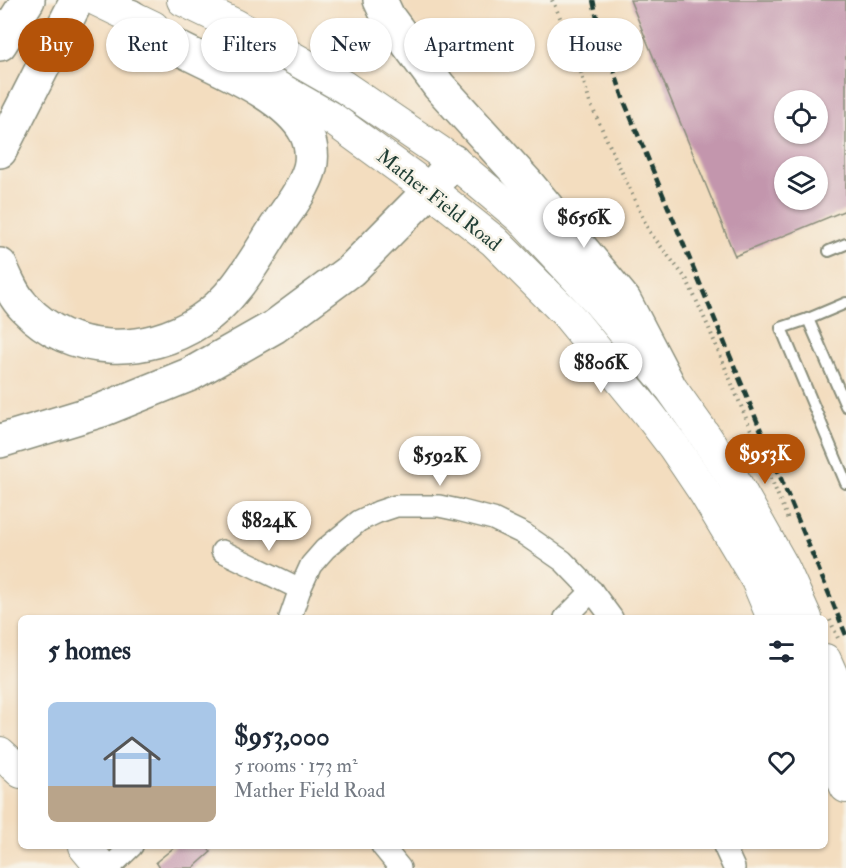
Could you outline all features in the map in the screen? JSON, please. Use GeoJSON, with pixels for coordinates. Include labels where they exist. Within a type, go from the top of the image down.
{"type":"FeatureCollection","features":[{"type":"Feature","properties":{"kind":"highway"},"geometry":{"type":"LineString","coordinates":[[0,44],[28,0]]}},
{"type":"Feature","properties":{"kind":"highway"},"geometry":{"type":"LineString","coordinates":[[0,151],[77,0]]}},
{"type":"Feature","properties":{"kind":"highway"},"geometry":{"type":"LineString","coordinates":[[380,0],[388,18],[439,86],[526,182],[624,300],[668,384]]}},
{"type":"Feature","properties":{"kind":"highway"},"geometry":{"type":"LineString","coordinates":[[0,265],[23,307],[43,324],[70,339],[100,346],[141,345],[171,336],[215,310],[242,280],[298,194],[310,168],[312,149],[306,133],[294,117],[273,98],[168,42],[130,16]]}},
{"type":"Feature","properties":{"kind":"highway"},"geometry":{"type":"LineString","coordinates":[[0,441],[102,410],[191,374],[274,327],[351,270],[430,190],[453,161]]}},
{"type":"Feature","properties":{"kind":"main road","name":"Mather Field Road"},"geometry":{"type":"LineString","coordinates":[[98,0],[226,59],[334,120],[430,190],[494,241],[566,312],[674,447],[705,493],[777,613]]}},
{"type":"Feature","properties":{"kind":"main road","name":"Mather Field Road"},"geometry":{"type":"LineString","coordinates":[[183,0],[235,25],[344,87],[453,161],[521,218],[591,293],[668,384],[731,475],[783,567],[816,614]]}},
{"type":"Feature","properties":{"kind":"main road"},"geometry":{"type":"LineString","coordinates":[[832,650],[846,707]]}},
{"type":"Feature","properties":{"kind":"main road"},"geometry":{"type":"LineString","coordinates":[[828,705],[846,746]]}},
{"type":"Feature","properties":{"kind":"main road"},"geometry":{"type":"LineString","coordinates":[[828,745],[846,787]]}},
{"type":"Feature","properties":{"kind":"main road"},"geometry":{"type":"LineString","coordinates":[[0,753],[18,769]]}},
{"type":"Feature","properties":{"kind":"main road"},"geometry":{"type":"LineString","coordinates":[[86,849],[102,868]]}},
{"type":"Feature","properties":{"kind":"street"},"geometry":{"type":"LineString","coordinates":[[291,615],[311,565],[326,549],[359,521],[396,506],[439,507],[493,519],[524,534],[563,561],[592,591],[610,615]]}},
{"type":"Feature","properties":{"kind":"street"},"geometry":{"type":"LineString","coordinates":[[222,551],[300,589]]}},
{"type":"Feature","properties":{"kind":"street"},"geometry":{"type":"LineString","coordinates":[[568,615],[592,591]]}},
{"type":"Feature","properties":{"kind":"street"},"geometry":{"type":"LineString","coordinates":[[109,868],[129,849]]}},
{"type":"Feature","properties":{"kind":"street"},"geometry":{"type":"LineString","coordinates":[[384,849],[400,868]]}},
{"type":"Feature","properties":{"kind":"street"},"geometry":{"type":"LineString","coordinates":[[725,849],[734,868]]}},
{"type":"Feature","properties":{"kind":"lane"},"geometry":{"type":"LineString","coordinates":[[829,251],[846,244]]}},
{"type":"Feature","properties":{"kind":"lane"},"geometry":{"type":"LineString","coordinates":[[846,303],[781,328],[846,483]]}},
{"type":"Feature","properties":{"kind":"lane"},"geometry":{"type":"LineString","coordinates":[[808,319],[846,406]]}},
{"type":"Feature","properties":{"kind":"path"},"geometry":{"type":"LineString","coordinates":[[552,0],[574,48],[590,103],[648,231],[687,280],[789,523]]}},
{"type":"Feature","properties":{"kind":"building"},"geometry":{"type":"Polygon","coordinates":[[[630,0],[846,0],[846,210],[735,256],[643,32],[643,18],[637,18],[630,0]]]}},
{"type":"Feature","properties":{"kind":"building"},"geometry":{"type":"Polygon","coordinates":[[[172,849],[208,849],[211,852],[193,868],[160,868],[156,862],[172,849]]]}},
{"type":"Feature","properties":{"kind":"railway"},"geometry":{"type":"LineString","coordinates":[[593,0],[624,101],[846,635]]}}]}
